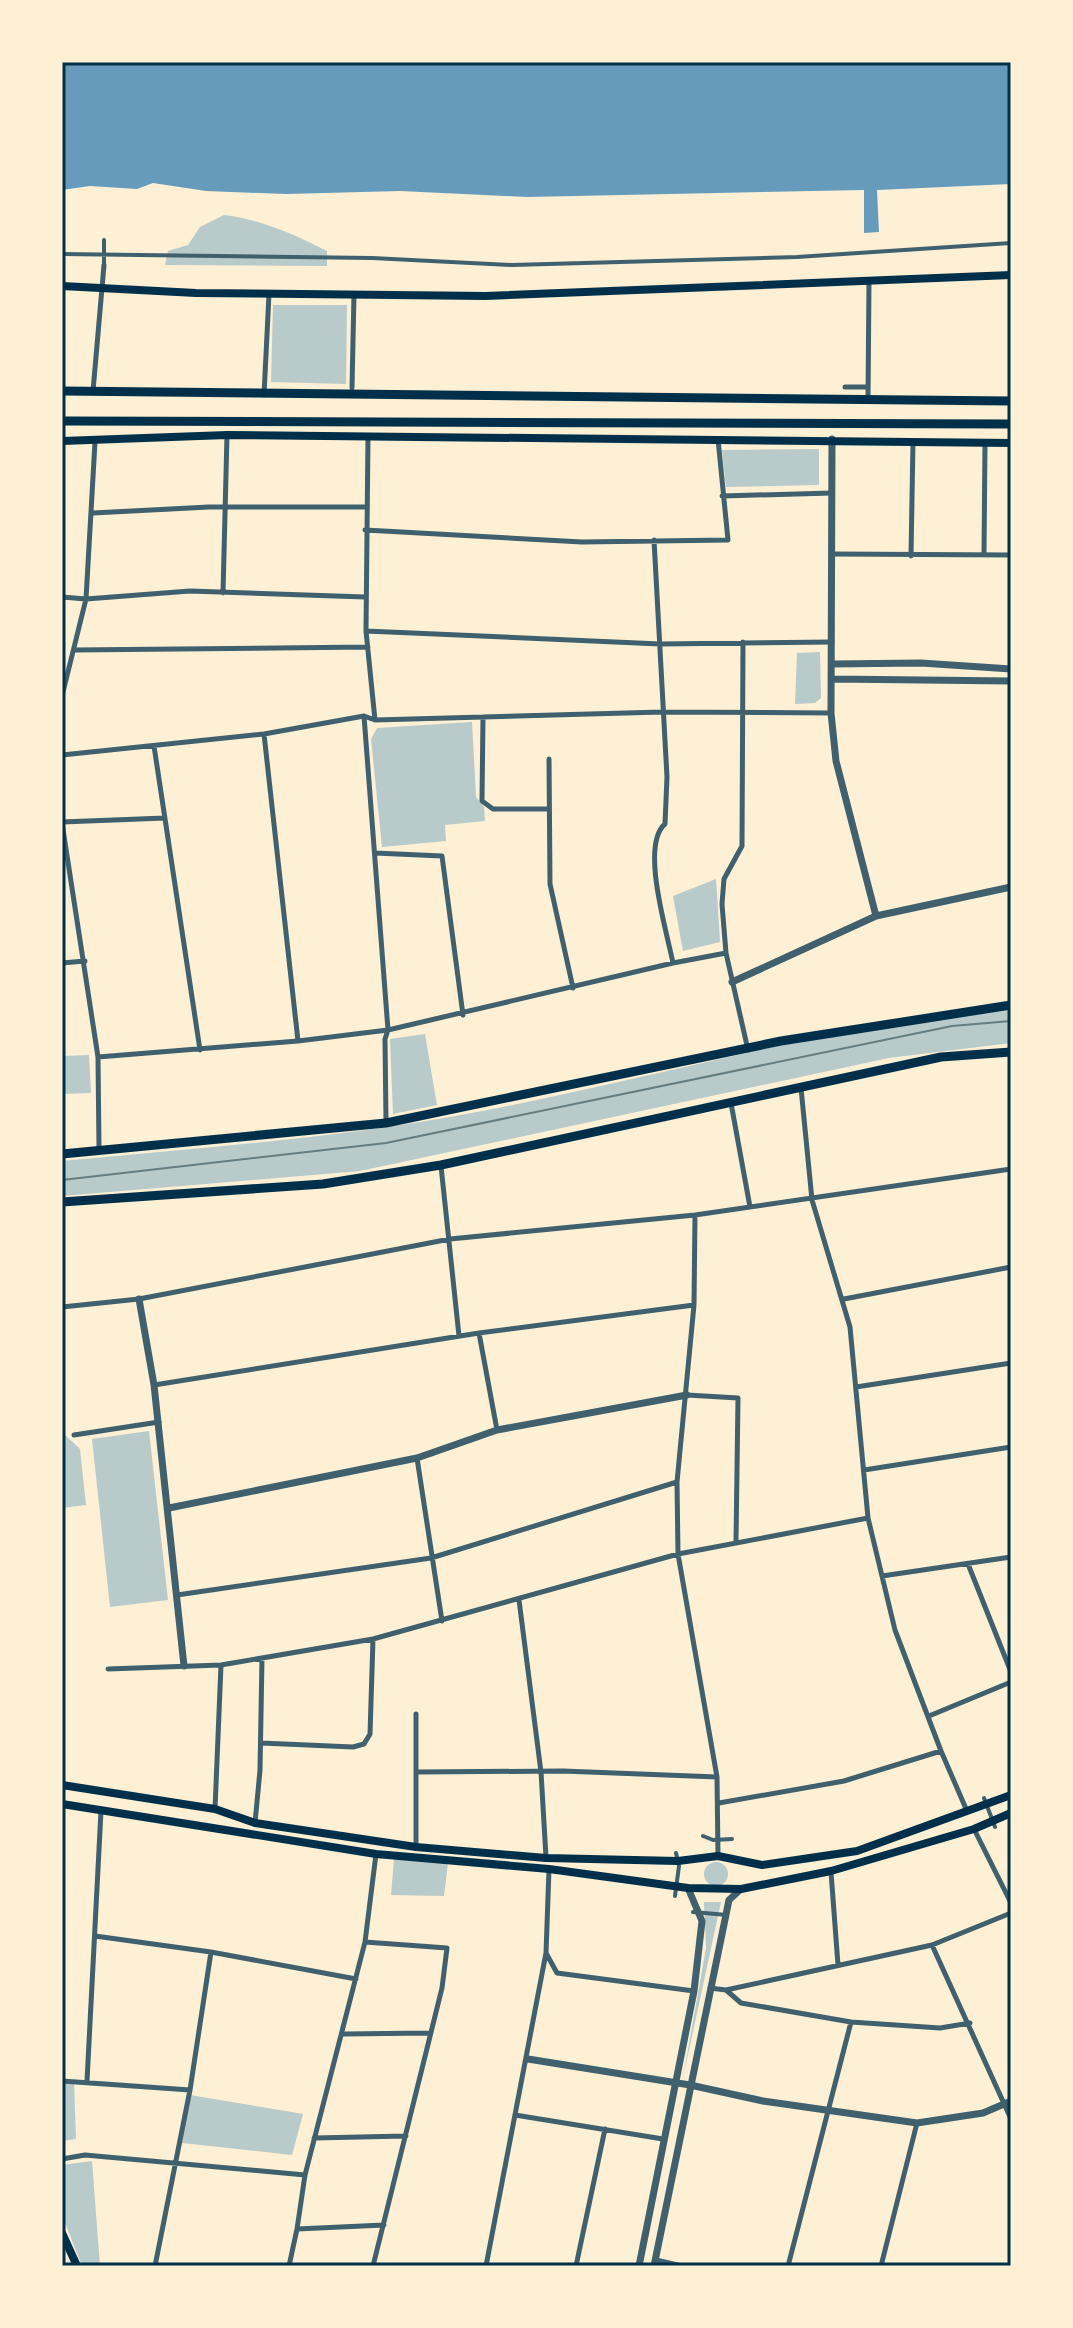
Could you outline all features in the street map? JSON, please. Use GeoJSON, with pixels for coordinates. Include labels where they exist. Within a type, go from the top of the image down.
{"type":"FeatureCollection","features":[{"type":"Feature","properties":{"kind":"main road"},"geometry":{"type":"LineString","coordinates":[[62,286],[269,294],[486,296],[1011,275]]}},
{"type":"Feature","properties":{"kind":"main road"},"geometry":{"type":"LineString","coordinates":[[62,391],[264,396],[1011,401]]}},
{"type":"Feature","properties":{"kind":"main road"},"geometry":{"type":"LineString","coordinates":[[62,421],[1011,424]]}},
{"type":"Feature","properties":{"kind":"main road"},"geometry":{"type":"LineString","coordinates":[[62,441],[227,435],[368,435],[1011,443]]}},
{"type":"Feature","properties":{"kind":"main road"},"geometry":{"type":"LineString","coordinates":[[62,1154],[386,1123],[928,1016],[1011,1005]]}},
{"type":"Feature","properties":{"kind":"main road"},"geometry":{"type":"LineString","coordinates":[[62,1202],[323,1184],[441,1165],[941,1057],[1011,1052]]}},
{"type":"Feature","properties":{"kind":"main road"},"geometry":{"type":"LineString","coordinates":[[62,1785],[215,1809],[255,1823],[416,1847],[546,1858],[718,1856],[762,1865],[857,1851],[1011,1795]]}},
{"type":"Feature","properties":{"kind":"main road"},"geometry":{"type":"LineString","coordinates":[[62,1804],[376,1854],[549,1869],[675,1891],[688,1888],[741,1889],[831,1871],[994,1824],[1011,1813]]}},
{"type":"Feature","properties":{"kind":"main road"},"geometry":{"type":"LineString","coordinates":[[62,2233],[77,2266]]}},
{"type":"Feature","properties":{"kind":"street"},"geometry":{"type":"LineString","coordinates":[[93,392],[104,288],[104,240]]}},
{"type":"Feature","properties":{"kind":"street"},"geometry":{"type":"LineString","coordinates":[[62,254],[357,258],[512,265],[797,257],[1011,243]]}},
{"type":"Feature","properties":{"kind":"street"},"geometry":{"type":"LineString","coordinates":[[868,400],[869,281]]}},
{"type":"Feature","properties":{"kind":"street"},"geometry":{"type":"LineString","coordinates":[[264,396],[269,294]]}},
{"type":"Feature","properties":{"kind":"street"},"geometry":{"type":"LineString","coordinates":[[352,388],[354,294]]}},
{"type":"Feature","properties":{"kind":"street"},"geometry":{"type":"LineString","coordinates":[[845,387],[868,387]]}},
{"type":"Feature","properties":{"kind":"street"},"geometry":{"type":"LineString","coordinates":[[223,593],[227,435]]}},
{"type":"Feature","properties":{"kind":"street"},"geometry":{"type":"LineString","coordinates":[[368,435],[365,597],[375,720]]}},
{"type":"Feature","properties":{"kind":"street"},"geometry":{"type":"LineString","coordinates":[[365,530],[582,542],[728,540],[718,438]]}},
{"type":"Feature","properties":{"kind":"street"},"geometry":{"type":"LineString","coordinates":[[832,439],[831,713],[836,761],[876,916]]}},
{"type":"Feature","properties":{"kind":"street"},"geometry":{"type":"LineString","coordinates":[[911,556],[913,441]]}},
{"type":"Feature","properties":{"kind":"street"},"geometry":{"type":"LineString","coordinates":[[62,696],[86,599],[95,442]]}},
{"type":"Feature","properties":{"kind":"street"},"geometry":{"type":"LineString","coordinates":[[984,554],[985,442]]}},
{"type":"Feature","properties":{"kind":"street"},"geometry":{"type":"LineString","coordinates":[[722,496],[832,493]]}},
{"type":"Feature","properties":{"kind":"street"},"geometry":{"type":"LineString","coordinates":[[93,513],[226,507],[366,507]]}},
{"type":"Feature","properties":{"kind":"street"},"geometry":{"type":"LineString","coordinates":[[654,540],[665,824],[656,832],[654,842],[657,883],[673,963]]}},
{"type":"Feature","properties":{"kind":"street"},"geometry":{"type":"LineString","coordinates":[[832,554],[1011,555]]}},
{"type":"Feature","properties":{"kind":"street"},"geometry":{"type":"LineString","coordinates":[[62,597],[86,599],[190,591],[365,597]]}},
{"type":"Feature","properties":{"kind":"street"},"geometry":{"type":"LineString","coordinates":[[366,631],[660,644],[833,642]]}},
{"type":"Feature","properties":{"kind":"street"},"geometry":{"type":"LineString","coordinates":[[743,642],[742,846],[728,867],[722,890],[726,953],[748,1050]]}},
{"type":"Feature","properties":{"kind":"street"},"geometry":{"type":"LineString","coordinates":[[74,650],[368,647]]}},
{"type":"Feature","properties":{"kind":"street"},"geometry":{"type":"LineString","coordinates":[[832,664],[921,663],[1011,669]]}},
{"type":"Feature","properties":{"kind":"street"},"geometry":{"type":"LineString","coordinates":[[833,679],[1011,681]]}},
{"type":"Feature","properties":{"kind":"street"},"geometry":{"type":"LineString","coordinates":[[62,755],[264,734],[364,716],[375,720],[662,712],[831,713]]}},
{"type":"Feature","properties":{"kind":"street"},"geometry":{"type":"LineString","coordinates":[[364,716],[388,1030],[385,1039],[386,1123]]}},
{"type":"Feature","properties":{"kind":"street"},"geometry":{"type":"LineString","coordinates":[[483,717],[482,801],[493,809],[548,809]]}},
{"type":"Feature","properties":{"kind":"street"},"geometry":{"type":"LineString","coordinates":[[264,734],[298,1041]]}},
{"type":"Feature","properties":{"kind":"street"},"geometry":{"type":"LineString","coordinates":[[154,746],[200,1050]]}},
{"type":"Feature","properties":{"kind":"street"},"geometry":{"type":"LineString","coordinates":[[549,759],[550,884],[573,988]]}},
{"type":"Feature","properties":{"kind":"street"},"geometry":{"type":"LineString","coordinates":[[99,1150],[98,1057],[62,823],[165,818]]}},
{"type":"Feature","properties":{"kind":"street"},"geometry":{"type":"LineString","coordinates":[[375,853],[442,856],[463,1015]]}},
{"type":"Feature","properties":{"kind":"street"},"geometry":{"type":"LineString","coordinates":[[732,982],[876,916],[1011,887]]}},
{"type":"Feature","properties":{"kind":"street"},"geometry":{"type":"LineString","coordinates":[[98,1057],[298,1041],[388,1030],[726,953]]}},
{"type":"Feature","properties":{"kind":"street"},"geometry":{"type":"LineString","coordinates":[[62,963],[85,961]]}},
{"type":"Feature","properties":{"kind":"street"},"geometry":{"type":"LineString","coordinates":[[800,1087],[812,1200],[844,1299],[868,1518],[895,1630],[967,1811]]}},
{"type":"Feature","properties":{"kind":"street"},"geometry":{"type":"LineString","coordinates":[[731,1103],[750,1207]]}},
{"type":"Feature","properties":{"kind":"street"},"geometry":{"type":"LineString","coordinates":[[441,1165],[459,1336]]}},
{"type":"Feature","properties":{"kind":"street"},"geometry":{"type":"LineString","coordinates":[[62,1307],[139,1299],[450,1239],[695,1215],[1011,1169]]}},
{"type":"Feature","properties":{"kind":"street"},"geometry":{"type":"LineString","coordinates":[[695,1215],[694,1305],[677,1482],[678,1554],[717,1777],[718,1856]]}},
{"type":"Feature","properties":{"kind":"street"},"geometry":{"type":"LineString","coordinates":[[844,1299],[1011,1267]]}},
{"type":"Feature","properties":{"kind":"street"},"geometry":{"type":"LineString","coordinates":[[139,1299],[159,1422],[184,1666]]}},
{"type":"Feature","properties":{"kind":"street"},"geometry":{"type":"LineString","coordinates":[[154,1385],[479,1333],[694,1305]]}},
{"type":"Feature","properties":{"kind":"street"},"geometry":{"type":"LineString","coordinates":[[479,1333],[497,1430]]}},
{"type":"Feature","properties":{"kind":"street"},"geometry":{"type":"LineString","coordinates":[[856,1387],[1011,1363]]}},
{"type":"Feature","properties":{"kind":"street"},"geometry":{"type":"LineString","coordinates":[[169,1508],[417,1458],[497,1430],[687,1395],[738,1398],[736,1542]]}},
{"type":"Feature","properties":{"kind":"street"},"geometry":{"type":"LineString","coordinates":[[74,1435],[159,1422]]}},
{"type":"Feature","properties":{"kind":"street"},"geometry":{"type":"LineString","coordinates":[[864,1470],[1011,1447]]}},
{"type":"Feature","properties":{"kind":"street"},"geometry":{"type":"LineString","coordinates":[[417,1458],[442,1621]]}},
{"type":"Feature","properties":{"kind":"street"},"geometry":{"type":"LineString","coordinates":[[177,1595],[431,1558],[677,1482]]}},
{"type":"Feature","properties":{"kind":"street"},"geometry":{"type":"LineString","coordinates":[[108,1669],[221,1665],[373,1639],[678,1554],[868,1518]]}},
{"type":"Feature","properties":{"kind":"street"},"geometry":{"type":"LineString","coordinates":[[882,1576],[1011,1557]]}},
{"type":"Feature","properties":{"kind":"street"},"geometry":{"type":"LineString","coordinates":[[968,1564],[1011,1672]]}},
{"type":"Feature","properties":{"kind":"street"},"geometry":{"type":"LineString","coordinates":[[519,1600],[541,1772],[546,1858]]}},
{"type":"Feature","properties":{"kind":"street"},"geometry":{"type":"LineString","coordinates":[[261,1743],[353,1747],[364,1744],[370,1734],[373,1639]]}},
{"type":"Feature","properties":{"kind":"street"},"geometry":{"type":"LineString","coordinates":[[255,1823],[261,1743],[262,1658]]}},
{"type":"Feature","properties":{"kind":"street"},"geometry":{"type":"LineString","coordinates":[[215,1809],[221,1665]]}},
{"type":"Feature","properties":{"kind":"street"},"geometry":{"type":"LineString","coordinates":[[929,1716],[1011,1682]]}},
{"type":"Feature","properties":{"kind":"street"},"geometry":{"type":"LineString","coordinates":[[416,1714],[416,1847]]}},
{"type":"Feature","properties":{"kind":"street"},"geometry":{"type":"LineString","coordinates":[[719,1803],[844,1781],[941,1751]]}},
{"type":"Feature","properties":{"kind":"street"},"geometry":{"type":"LineString","coordinates":[[418,1772],[717,1777]]}},
{"type":"Feature","properties":{"kind":"street"},"geometry":{"type":"LineString","coordinates":[[985,1802],[994,1824]]}},
{"type":"Feature","properties":{"kind":"street"},"geometry":{"type":"LineString","coordinates":[[87,2081],[101,1811]]}},
{"type":"Feature","properties":{"kind":"street"},"geometry":{"type":"LineString","coordinates":[[974,1829],[1011,1903]]}},
{"type":"Feature","properties":{"kind":"street"},"geometry":{"type":"LineString","coordinates":[[703,1836],[732,1839]]}},
{"type":"Feature","properties":{"kind":"street"},"geometry":{"type":"LineString","coordinates":[[289,2266],[305,2175],[344,2034],[365,1942],[376,1854]]}},
{"type":"Feature","properties":{"kind":"street"},"geometry":{"type":"LineString","coordinates":[[675,1891],[677,1857]]}},
{"type":"Feature","properties":{"kind":"street"},"geometry":{"type":"LineString","coordinates":[[486,2266],[546,1953],[549,1869]]}},
{"type":"Feature","properties":{"kind":"street"},"geometry":{"type":"LineString","coordinates":[[831,1871],[838,1965]]}},
{"type":"Feature","properties":{"kind":"street"},"geometry":{"type":"LineString","coordinates":[[639,2266],[694,1991],[702,1921],[688,1888]]}},
{"type":"Feature","properties":{"kind":"street"},"geometry":{"type":"LineString","coordinates":[[682,2266],[655,2263],[729,1900],[741,1889]]}},
{"type":"Feature","properties":{"kind":"street"},"geometry":{"type":"LineString","coordinates":[[696,1912],[727,1915]]}},
{"type":"Feature","properties":{"kind":"street"},"geometry":{"type":"LineString","coordinates":[[709,1988],[726,1990],[932,1945],[1011,1913]]}},
{"type":"Feature","properties":{"kind":"street"},"geometry":{"type":"LineString","coordinates":[[95,1936],[211,1952],[356,1979]]}},
{"type":"Feature","properties":{"kind":"street"},"geometry":{"type":"LineString","coordinates":[[365,1942],[447,1948],[442,1988],[373,2266]]}},
{"type":"Feature","properties":{"kind":"street"},"geometry":{"type":"LineString","coordinates":[[932,1945],[1007,2103],[1011,2119]]}},
{"type":"Feature","properties":{"kind":"street"},"geometry":{"type":"LineString","coordinates":[[155,2266],[190,2090],[211,1952]]}},
{"type":"Feature","properties":{"kind":"street"},"geometry":{"type":"LineString","coordinates":[[546,1953],[557,1973],[694,1991]]}},
{"type":"Feature","properties":{"kind":"street"},"geometry":{"type":"LineString","coordinates":[[726,1990],[741,2003],[851,2022],[940,2028],[970,2023]]}},
{"type":"Feature","properties":{"kind":"street"},"geometry":{"type":"LineString","coordinates":[[788,2266],[851,2022]]}},
{"type":"Feature","properties":{"kind":"street"},"geometry":{"type":"LineString","coordinates":[[344,2034],[429,2033]]}},
{"type":"Feature","properties":{"kind":"street"},"geometry":{"type":"LineString","coordinates":[[528,2059],[690,2085],[763,2101],[917,2123],[983,2113],[1007,2103]]}},
{"type":"Feature","properties":{"kind":"street"},"geometry":{"type":"LineString","coordinates":[[62,2081],[190,2090]]}},
{"type":"Feature","properties":{"kind":"street"},"geometry":{"type":"LineString","coordinates":[[515,2115],[663,2139]]}},
{"type":"Feature","properties":{"kind":"street"},"geometry":{"type":"LineString","coordinates":[[881,2266],[917,2123]]}},
{"type":"Feature","properties":{"kind":"street"},"geometry":{"type":"LineString","coordinates":[[576,2266],[605,2129]]}},
{"type":"Feature","properties":{"kind":"street"},"geometry":{"type":"LineString","coordinates":[[314,2138],[406,2136]]}},
{"type":"Feature","properties":{"kind":"street"},"geometry":{"type":"LineString","coordinates":[[62,2159],[85,2155],[305,2175]]}},
{"type":"Feature","properties":{"kind":"street"},"geometry":{"type":"LineString","coordinates":[[297,2229],[384,2225]]}},
{"type":"Feature","properties":{"kind":"shaded area"},"geometry":{"type":"Polygon","coordinates":[[[224,215],[264,224],[315,245],[327,251],[327,266],[165,265],[168,251],[188,245],[200,227],[224,215]]]}},
{"type":"Feature","properties":{"kind":"shaded area"},"geometry":{"type":"Polygon","coordinates":[[[273,305],[347,305],[346,384],[271,382],[273,305]]]}},
{"type":"Feature","properties":{"kind":"shaded area"},"geometry":{"type":"Polygon","coordinates":[[[819,449],[819,485],[726,487],[722,450],[819,449]]]}},
{"type":"Feature","properties":{"kind":"shaded area"},"geometry":{"type":"Polygon","coordinates":[[[820,652],[821,698],[815,703],[795,704],[797,653],[820,652]]]}},
{"type":"Feature","properties":{"kind":"shaded area"},"geometry":{"type":"Polygon","coordinates":[[[472,722],[476,797],[484,807],[485,821],[445,825],[446,841],[382,847],[371,739],[377,728],[472,722]]]}},
{"type":"Feature","properties":{"kind":"shaded area"},"geometry":{"type":"Polygon","coordinates":[[[716,879],[720,942],[683,951],[673,896],[716,879]]]}},
{"type":"Feature","properties":{"kind":"shaded area"},"geometry":{"type":"Polygon","coordinates":[[[1011,1005],[1011,1043],[889,1058],[360,1171],[62,1196],[62,1161],[270,1141],[426,1121],[544,1099],[877,1026],[1011,1005]]]}},
{"type":"Feature","properties":{"kind":"shaded area"},"geometry":{"type":"Polygon","coordinates":[[[425,1034],[437,1105],[393,1114],[390,1039],[425,1034]]]}},
{"type":"Feature","properties":{"kind":"shaded area"},"geometry":{"type":"Polygon","coordinates":[[[89,1055],[91,1093],[62,1094],[62,1056],[89,1055]]]}},
{"type":"Feature","properties":{"kind":"shaded area"},"geometry":{"type":"Polygon","coordinates":[[[149,1431],[168,1600],[110,1607],[92,1439],[149,1431]]]}},
{"type":"Feature","properties":{"kind":"shaded area"},"geometry":{"type":"Polygon","coordinates":[[[62,1432],[80,1449],[86,1505],[62,1508],[62,1432]]]}},
{"type":"Feature","properties":{"kind":"shaded area"},"geometry":{"type":"Polygon","coordinates":[[[394,1859],[448,1863],[444,1896],[391,1895],[394,1859]]]}},
{"type":"Feature","properties":{"kind":"shaded area"},"geometry":{"type":"Polygon","coordinates":[[[716,1862],[727,1869],[728,1874],[721,1885],[716,1886],[705,1879],[704,1874],[711,1863],[716,1862]]]}},
{"type":"Feature","properties":{"kind":"shaded area"},"geometry":{"type":"Polygon","coordinates":[[[704,1902],[721,1902],[683,2078],[706,1948],[704,1902]]]}},
{"type":"Feature","properties":{"kind":"shaded area"},"geometry":{"type":"Polygon","coordinates":[[[74,2080],[76,2139],[62,2141],[62,2081],[74,2080]]]}},
{"type":"Feature","properties":{"kind":"shaded area"},"geometry":{"type":"Polygon","coordinates":[[[190,2095],[303,2114],[292,2155],[182,2143],[190,2095]]]}},
{"type":"Feature","properties":{"kind":"shaded area"},"geometry":{"type":"Polygon","coordinates":[[[92,2161],[100,2266],[82,2266],[62,2215],[62,2165],[92,2161]]]}},
{"type":"Feature","properties":{"kind":"water"},"geometry":{"type":"Polygon","coordinates":[[[62,62],[1011,62],[1011,184],[877,190],[879,232],[864,233],[864,190],[527,197],[400,191],[286,194],[206,191],[153,183],[137,189],[90,186],[62,190],[62,62]]]}},
{"type":"Feature","properties":{"kind":"tram line"},"geometry":{"type":"LineString","coordinates":[[62,1180],[386,1143],[952,1026],[1011,1021]]}}]}
